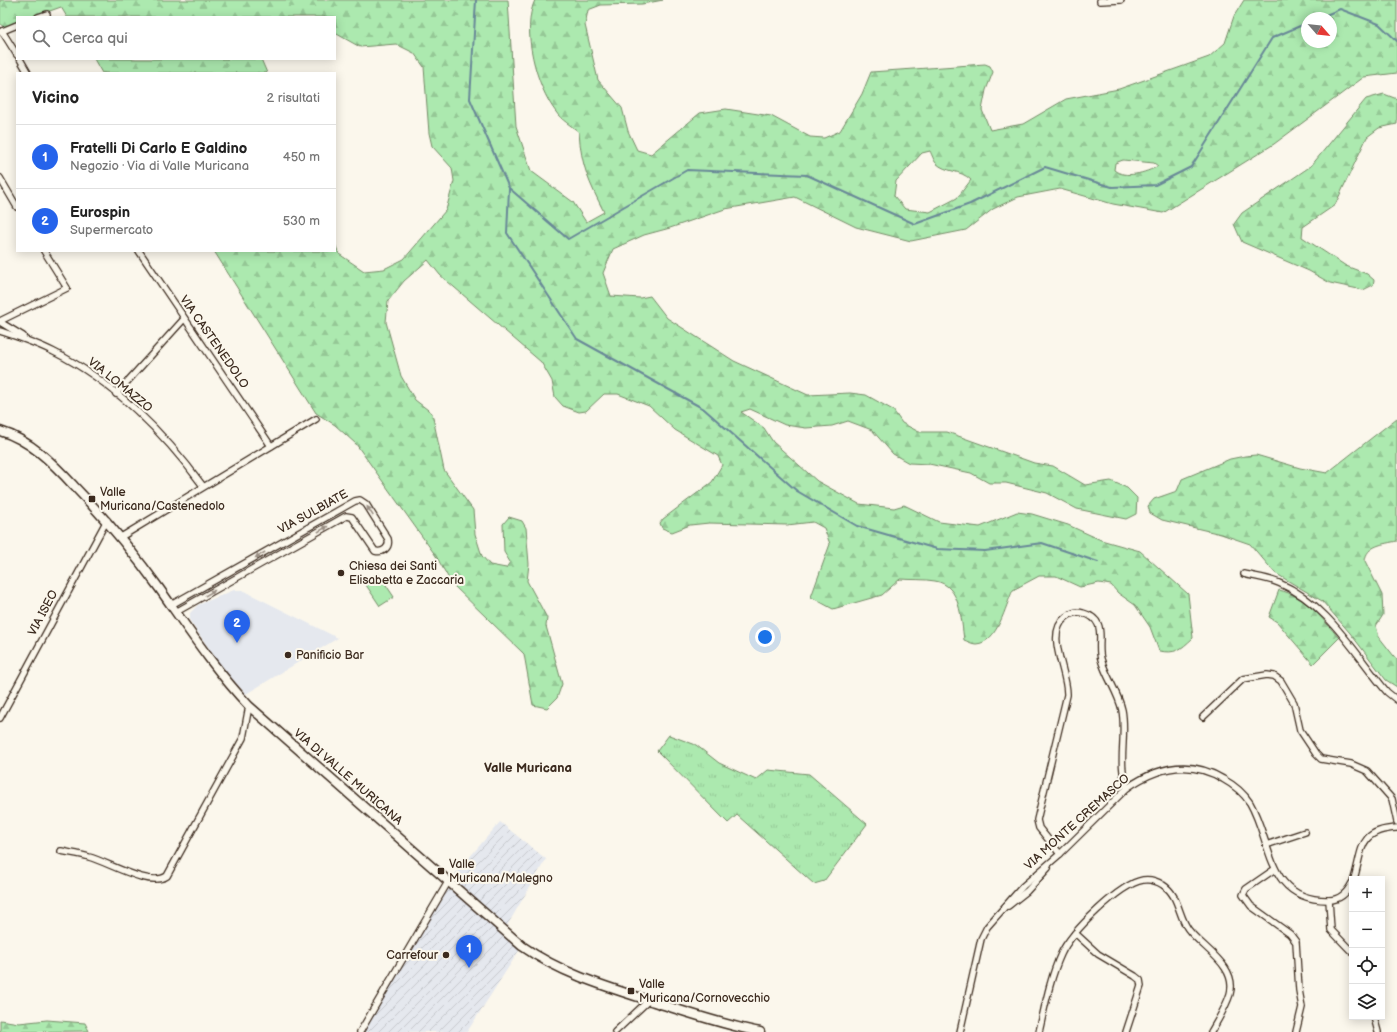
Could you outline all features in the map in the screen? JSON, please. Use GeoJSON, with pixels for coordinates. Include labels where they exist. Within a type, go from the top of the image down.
{"type":"FeatureCollection","features":[{"type":"Feature","properties":{"kind":"street"},"geometry":{"type":"LineString","coordinates":[[1100,1],[1121,0]]}},
{"type":"Feature","properties":{"kind":"street"},"geometry":{"type":"LineString","coordinates":[[41,16],[47,14]]}},
{"type":"Feature","properties":{"kind":"street"},"geometry":{"type":"LineString","coordinates":[[16,25],[1,31],[16,54]]}},
{"type":"Feature","properties":{"kind":"street"},"geometry":{"type":"LineString","coordinates":[[21,60],[27,72]]}},
{"type":"Feature","properties":{"kind":"street"},"geometry":{"type":"LineString","coordinates":[[0,178],[16,205]]}},
{"type":"Feature","properties":{"kind":"street"},"geometry":{"type":"LineString","coordinates":[[0,321],[67,288],[45,252]]}},
{"type":"Feature","properties":{"kind":"street","name":"VIA CASTENEDOLO"},"geometry":{"type":"LineString","coordinates":[[140,252],[271,446]]}},
{"type":"Feature","properties":{"kind":"street"},"geometry":{"type":"LineString","coordinates":[[116,394],[184,319]]}},
{"type":"Feature","properties":{"kind":"street"},"geometry":{"type":"LineString","coordinates":[[0,321],[30,341]]}},
{"type":"Feature","properties":{"kind":"street","name":"VIA LOMAZZO"},"geometry":{"type":"LineString","coordinates":[[0,331],[30,341],[74,363],[116,394],[172,445],[203,486]]}},
{"type":"Feature","properties":{"kind":"street"},"geometry":{"type":"LineString","coordinates":[[121,537],[316,419]]}},
{"type":"Feature","properties":{"kind":"street","name":"VIA DI VALLE MURICANA"},"geometry":{"type":"LineString","coordinates":[[0,431],[22,440],[36,449],[63,474],[107,520],[171,605],[215,668],[249,706],[522,946],[552,965],[606,987],[711,1020],[760,1032]]}},
{"type":"Feature","properties":{"kind":"street","name":"VIA SULBIATE"},"geometry":{"type":"LineString","coordinates":[[171,605],[355,501],[360,500],[366,504],[388,539],[389,544],[386,548],[380,552],[375,551],[352,517],[346,516],[176,612]]}},
{"type":"Feature","properties":{"kind":"street","name":"VIA ISEO"},"geometry":{"type":"LineString","coordinates":[[0,718],[107,520]]}},
{"type":"Feature","properties":{"kind":"street"},"geometry":{"type":"LineString","coordinates":[[1244,574],[1279,582],[1310,601],[1328,618],[1384,688],[1397,700]]}},
{"type":"Feature","properties":{"kind":"street"},"geometry":{"type":"LineString","coordinates":[[1060,854],[1039,828],[1037,818],[1067,695],[1058,652],[1056,633],[1062,621],[1074,613],[1083,613],[1090,616],[1100,628],[1101,660],[1122,710],[1122,773],[1127,788]]}},
{"type":"Feature","properties":{"kind":"street"},"geometry":{"type":"LineString","coordinates":[[1203,717],[1243,679],[1267,675],[1274,676],[1281,681],[1294,703],[1300,730],[1316,754],[1321,759],[1351,764],[1367,771],[1392,799],[1397,822]]}},
{"type":"Feature","properties":{"kind":"street"},"geometry":{"type":"LineString","coordinates":[[61,852],[88,856],[145,878],[159,880],[166,876],[243,738],[249,706]]}},
{"type":"Feature","properties":{"kind":"street","name":"VIA MONTE CREMASCO"},"geometry":{"type":"LineString","coordinates":[[960,1032],[981,939],[987,927],[1001,910],[1027,891],[1060,854],[1127,788],[1148,776],[1173,767],[1191,767],[1211,772],[1238,788],[1249,801],[1276,869],[1286,886],[1298,894],[1313,899],[1329,900]]}},
{"type":"Feature","properties":{"kind":"street"},"geometry":{"type":"LineString","coordinates":[[1355,876],[1361,847],[1367,838],[1377,831],[1397,828]]}},
{"type":"Feature","properties":{"kind":"street"},"geometry":{"type":"LineString","coordinates":[[1266,846],[1305,832]]}},
{"type":"Feature","properties":{"kind":"street"},"geometry":{"type":"LineString","coordinates":[[1276,869],[1246,889],[1243,895],[1251,906],[1290,934],[1296,942],[1299,990],[1302,1007],[1296,1032]]}},
{"type":"Feature","properties":{"kind":"street"},"geometry":{"type":"LineString","coordinates":[[1038,1032],[1064,948],[1075,933],[1105,904],[1132,884],[1146,880],[1155,881],[1164,886],[1174,897],[1188,930],[1225,967],[1229,975],[1231,984],[1230,995],[1212,1032]]}},
{"type":"Feature","properties":{"kind":"street"},"geometry":{"type":"LineString","coordinates":[[360,1032],[448,882]]}},
{"type":"Feature","properties":{"kind":"street"},"geometry":{"type":"LineString","coordinates":[[1349,887],[1341,896],[1329,900],[1331,930],[1349,949]]}},
{"type":"Feature","properties":{"kind":"street"},"geometry":{"type":"LineString","coordinates":[[1075,933],[1098,954],[1140,980],[1140,988],[1126,1032]]}},
{"type":"Feature","properties":{"kind":"street"},"geometry":{"type":"LineString","coordinates":[[615,1032],[649,1000]]}},
{"type":"Feature","properties":{"kind":"street"},"geometry":{"type":"LineString","coordinates":[[1375,1020],[1378,1032]]}},
{"type":"Feature","properties":{"kind":"shaded area"},"geometry":{"type":"Polygon","coordinates":[[[234,590],[242,590],[338,638],[246,694],[224,670],[190,621],[190,613],[198,605],[234,590]]]}},
{"type":"Feature","properties":{"kind":"shaded area"},"geometry":{"type":"Polygon","coordinates":[[[500,822],[546,859],[504,931],[522,946],[467,1032],[360,1032],[448,882],[500,822]]]}},
{"type":"Feature","properties":{"kind":"green space"},"geometry":{"type":"Polygon","coordinates":[[[0,0],[508,0],[516,126],[531,171],[573,202],[586,222],[604,212],[587,174],[582,155],[579,132],[558,115],[542,88],[537,73],[530,42],[531,12],[535,0],[663,0],[642,4],[601,5],[588,10],[585,25],[598,80],[622,108],[628,131],[637,150],[651,154],[700,113],[726,109],[771,116],[810,137],[824,138],[840,131],[862,94],[871,72],[985,64],[990,66],[993,72],[986,90],[982,110],[990,130],[1023,124],[1066,99],[1119,89],[1209,57],[1225,43],[1234,16],[1244,0],[1397,0],[1397,73],[1364,77],[1274,144],[1163,213],[1113,204],[1060,189],[1018,197],[993,209],[966,230],[911,241],[856,227],[795,197],[725,209],[670,228],[644,235],[613,249],[603,273],[611,296],[640,298],[650,296],[667,318],[734,361],[808,395],[850,393],[866,395],[893,410],[902,423],[919,432],[947,432],[1034,463],[1053,466],[1085,485],[1111,481],[1127,488],[1137,498],[1136,514],[1126,519],[1077,509],[1047,493],[1006,483],[989,483],[971,473],[929,464],[909,463],[893,454],[872,430],[848,421],[832,426],[806,428],[785,425],[750,409],[741,412],[764,428],[773,442],[817,481],[859,504],[894,508],[904,505],[939,522],[980,527],[1017,512],[1032,514],[1068,525],[1101,540],[1140,551],[1188,594],[1193,638],[1178,650],[1170,652],[1159,651],[1150,627],[1135,605],[1118,593],[1111,585],[1099,583],[1080,587],[1056,576],[1039,576],[1013,590],[1004,614],[995,631],[984,642],[974,644],[964,640],[960,613],[955,596],[944,584],[935,581],[900,579],[882,595],[833,609],[811,597],[830,544],[824,528],[813,522],[787,525],[709,523],[690,525],[672,532],[662,528],[660,523],[663,519],[712,482],[722,465],[718,456],[675,430],[649,406],[618,394],[604,394],[586,411],[579,412],[563,406],[555,397],[552,381],[541,362],[440,275],[428,260],[404,281],[388,301],[386,322],[401,376],[415,400],[432,413],[444,470],[473,510],[475,534],[482,556],[490,565],[506,568],[510,562],[504,552],[503,524],[509,517],[522,521],[526,528],[529,564],[527,581],[547,618],[546,626],[562,684],[557,698],[547,708],[533,705],[524,654],[452,584],[436,556],[356,444],[335,425],[316,413],[215,252],[336,252],[336,246],[339,254],[364,271],[384,269],[404,259],[446,210],[454,181],[452,168],[432,146],[429,133],[424,67],[414,53],[396,44],[360,47],[336,34],[336,16],[66,16],[61,7],[36,16],[16,16],[16,23],[4,27],[0,24],[0,0]],[[930,151],[922,153],[896,181],[894,196],[905,209],[930,212],[957,198],[971,180],[962,174],[940,166],[935,162],[930,151]],[[1123,160],[1115,163],[1114,170],[1119,173],[1130,175],[1142,173],[1158,166],[1154,163],[1123,160]]]}},
{"type":"Feature","properties":{"kind":"green space"},"geometry":{"type":"Polygon","coordinates":[[[95,60],[261,60],[267,72],[101,72],[95,60]]]}},
{"type":"Feature","properties":{"kind":"green space"},"geometry":{"type":"Polygon","coordinates":[[[1384,94],[1397,99],[1397,124],[1379,128],[1367,137],[1335,205],[1303,227],[1302,237],[1346,266],[1367,274],[1374,280],[1373,285],[1363,290],[1330,283],[1309,271],[1242,242],[1234,224],[1242,213],[1311,166],[1366,99],[1384,94]]]}},
{"type":"Feature","properties":{"kind":"green space"},"geometry":{"type":"Polygon","coordinates":[[[1397,418],[1397,541],[1381,544],[1372,548],[1366,556],[1365,561],[1382,595],[1383,615],[1376,626],[1379,637],[1397,660],[1397,687],[1386,680],[1350,633],[1322,601],[1275,573],[1250,544],[1221,534],[1162,520],[1150,513],[1148,506],[1154,499],[1177,491],[1182,479],[1230,459],[1245,456],[1256,455],[1300,468],[1327,473],[1397,418]]]}},
{"type":"Feature","properties":{"kind":"green space"},"geometry":{"type":"Polygon","coordinates":[[[378,573],[394,597],[380,606],[364,582],[378,573]]]}},
{"type":"Feature","properties":{"kind":"green space"},"geometry":{"type":"Polygon","coordinates":[[[1279,590],[1297,597],[1305,603],[1339,638],[1313,664],[1277,622],[1269,617],[1279,590]]]}},
{"type":"Feature","properties":{"kind":"green space"},"geometry":{"type":"Polygon","coordinates":[[[669,735],[696,745],[719,763],[756,780],[768,770],[809,774],[867,824],[824,881],[814,884],[737,815],[728,823],[657,751],[669,735]]]}},
{"type":"Feature","properties":{"kind":"green space"},"geometry":{"type":"Polygon","coordinates":[[[0,1020],[19,1023],[47,1020],[85,1023],[89,1031],[0,1032],[0,1020]]]}},
{"type":"Feature","properties":{"kind":"waterway"},"geometry":{"type":"LineString","coordinates":[[476,0],[470,99],[509,188],[568,239],[687,170],[807,175],[915,224],[970,204],[1045,167],[1112,187],[1155,185],[1191,167],[1272,38],[1301,26]]}},
{"type":"Feature","properties":{"kind":"waterway"},"geometry":{"type":"LineString","coordinates":[[1333,12],[1340,9],[1379,24],[1397,41]]}},
{"type":"Feature","properties":{"kind":"waterway"},"geometry":{"type":"LineString","coordinates":[[509,189],[507,233],[577,339],[704,409],[797,491],[857,526],[937,549],[985,551],[1042,543],[1098,562]]}},
{"type":"Feature","properties":{"kind":"place","name":"Valle Muricana/Castenedolo"},"geometry":{"type":"Point","coordinates":[92,499]}},
{"type":"Feature","properties":{"kind":"place","name":"Chiesa dei Santi Elisabetta e Zaccaria"},"geometry":{"type":"Point","coordinates":[341,573]}},
{"type":"Feature","properties":{"kind":"place","name":"Eurospin"},"geometry":{"type":"Point","coordinates":[237,643]}},
{"type":"Feature","properties":{"kind":"place","name":"Panificio Bar"},"geometry":{"type":"Point","coordinates":[288,655]}},
{"type":"Feature","properties":{"kind":"place","name":"Valle Muricana/Malegno"},"geometry":{"type":"Point","coordinates":[441,871]}},
{"type":"Feature","properties":{"kind":"place","name":"Carrefour"},"geometry":{"type":"Point","coordinates":[446,955]}},
{"type":"Feature","properties":{"kind":"place","name":"Fratelli Di Carlo E Galdino"},"geometry":{"type":"Point","coordinates":[469,968]}},
{"type":"Feature","properties":{"kind":"place","name":"Valle Muricana/Cornovecchio"},"geometry":{"type":"Point","coordinates":[631,991]}},
{"type":"Feature","properties":{"kind":"district","name":"Valle Muricana"},"geometry":{"type":"Point","coordinates":[528,768]}}]}
